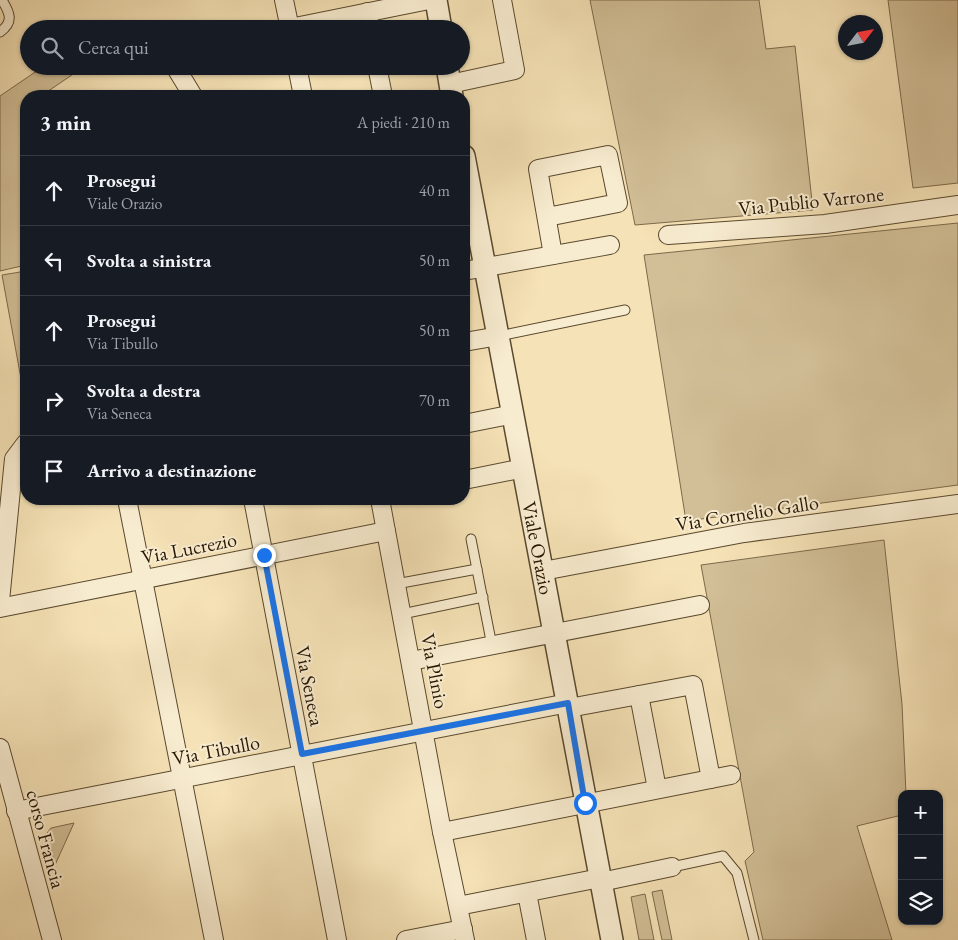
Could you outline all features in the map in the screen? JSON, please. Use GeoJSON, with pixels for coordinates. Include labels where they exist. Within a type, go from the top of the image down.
{"type":"FeatureCollection","features":[{"type":"Feature","properties":{"kind":"street"},"geometry":{"type":"LineString","coordinates":[[284,0],[288,20]]}},
{"type":"Feature","properties":{"kind":"street"},"geometry":{"type":"LineString","coordinates":[[369,20],[429,0]]}},
{"type":"Feature","properties":{"kind":"street"},"geometry":{"type":"LineString","coordinates":[[436,0],[439,20]]}},
{"type":"Feature","properties":{"kind":"street"},"geometry":{"type":"LineString","coordinates":[[450,82],[516,70],[502,0]]}},
{"type":"Feature","properties":{"kind":"street"},"geometry":{"type":"LineString","coordinates":[[180,75],[189,90]]}},
{"type":"Feature","properties":{"kind":"street"},"geometry":{"type":"LineString","coordinates":[[299,75],[302,90]]}},
{"type":"Feature","properties":{"kind":"street"},"geometry":{"type":"LineString","coordinates":[[379,75],[382,90]]}},
{"type":"Feature","properties":{"kind":"street"},"geometry":{"type":"LineString","coordinates":[[547,217],[618,203],[608,155],[538,169],[553,255]]}},
{"type":"Feature","properties":{"kind":"street","name":"Viale Orazio"},"geometry":{"type":"LineString","coordinates":[[470,189],[612,940]]}},
{"type":"Feature","properties":{"kind":"street","name":"Via Publio Varrone"},"geometry":{"type":"LineString","coordinates":[[668,235],[825,224],[958,205]]}},
{"type":"Feature","properties":{"kind":"street"},"geometry":{"type":"LineString","coordinates":[[470,270],[610,246]]}},
{"type":"Feature","properties":{"kind":"street"},"geometry":{"type":"LineString","coordinates":[[470,341],[499,336]]}},
{"type":"Feature","properties":{"kind":"street"},"geometry":{"type":"LineString","coordinates":[[470,423],[514,414]]}},
{"type":"Feature","properties":{"kind":"street"},"geometry":{"type":"LineString","coordinates":[[0,601],[14,459],[20,451]]}},
{"type":"Feature","properties":{"kind":"street"},"geometry":{"type":"LineString","coordinates":[[470,479],[524,468]]}},
{"type":"Feature","properties":{"kind":"street","name":"Via Cornelio Gallo"},"geometry":{"type":"LineString","coordinates":[[543,570],[744,533],[958,504]]}},
{"type":"Feature","properties":{"kind":"street"},"geometry":{"type":"LineString","coordinates":[[128,505],[214,940]]}},
{"type":"Feature","properties":{"kind":"street","name":"Via Seneca"},"geometry":{"type":"LineString","coordinates":[[254,505],[337,940]]}},
{"type":"Feature","properties":{"kind":"street","name":"Via Plinio"},"geometry":{"type":"LineString","coordinates":[[381,505],[442,832],[464,934]]}},
{"type":"Feature","properties":{"kind":"street","name":"Via Lucrezio"},"geometry":{"type":"LineString","coordinates":[[0,608],[386,531]]}},
{"type":"Feature","properties":{"kind":"street"},"geometry":{"type":"LineString","coordinates":[[411,661],[700,605]]}},
{"type":"Feature","properties":{"kind":"street","name":"Via Tibullo"},"geometry":{"type":"LineString","coordinates":[[16,811],[424,730],[693,685],[711,779]]}},
{"type":"Feature","properties":{"kind":"street"},"geometry":{"type":"LineString","coordinates":[[639,695],[657,789]]}},
{"type":"Feature","properties":{"kind":"street","name":"corso Francia"},"geometry":{"type":"LineString","coordinates":[[0,748],[52,940]]}},
{"type":"Feature","properties":{"kind":"street"},"geometry":{"type":"LineString","coordinates":[[442,832],[731,775]]}},
{"type":"Feature","properties":{"kind":"street"},"geometry":{"type":"LineString","coordinates":[[458,906],[672,866]]}},
{"type":"Feature","properties":{"kind":"street"},"geometry":{"type":"LineString","coordinates":[[527,893],[536,940]]}},
{"type":"Feature","properties":{"kind":"street"},"geometry":{"type":"LineString","coordinates":[[406,940],[464,934]]}},
{"type":"Feature","properties":{"kind":"lane"},"geometry":{"type":"LineString","coordinates":[[0,32],[7,27],[10,20],[10,12],[2,0]]}},
{"type":"Feature","properties":{"kind":"lane"},"geometry":{"type":"LineString","coordinates":[[499,336],[625,310]]}},
{"type":"Feature","properties":{"kind":"lane"},"geometry":{"type":"LineString","coordinates":[[471,539],[492,646]]}},
{"type":"Feature","properties":{"kind":"lane"},"geometry":{"type":"LineString","coordinates":[[396,584],[477,569]]}},
{"type":"Feature","properties":{"kind":"lane"},"geometry":{"type":"LineString","coordinates":[[402,614],[483,597]]}},
{"type":"Feature","properties":{"kind":"lane"},"geometry":{"type":"LineString","coordinates":[[672,866],[723,856],[737,873],[754,940]]}},
{"type":"Feature","properties":{"kind":"shaded area"},"geometry":{"type":"Polygon","coordinates":[[[590,0],[759,0],[766,49],[795,46],[813,210],[635,225],[590,0]]]}},
{"type":"Feature","properties":{"kind":"shaded area"},"geometry":{"type":"Polygon","coordinates":[[[888,0],[958,0],[958,183],[913,188],[888,0]]]}},
{"type":"Feature","properties":{"kind":"shaded area"},"geometry":{"type":"Polygon","coordinates":[[[31,75],[72,75],[50,90],[20,90],[20,266],[0,271],[0,96],[31,75]]]}},
{"type":"Feature","properties":{"kind":"shaded area"},"geometry":{"type":"Polygon","coordinates":[[[958,223],[958,485],[686,521],[644,255],[958,223]]]}},
{"type":"Feature","properties":{"kind":"shaded area"},"geometry":{"type":"Polygon","coordinates":[[[20,272],[20,373],[2,275],[20,272]]]}},
{"type":"Feature","properties":{"kind":"shaded area"},"geometry":{"type":"Polygon","coordinates":[[[884,540],[902,704],[906,790],[898,790],[898,816],[857,826],[892,940],[763,940],[745,861],[754,852],[701,565],[884,540]]]}},
{"type":"Feature","properties":{"kind":"shaded area"},"geometry":{"type":"Polygon","coordinates":[[[74,823],[55,865],[47,833],[51,828],[74,823]]]}},
{"type":"Feature","properties":{"kind":"shaded area"},"geometry":{"type":"Polygon","coordinates":[[[662,890],[672,940],[662,940],[652,892],[662,890]]]}},
{"type":"Feature","properties":{"kind":"shaded area"},"geometry":{"type":"Polygon","coordinates":[[[645,894],[654,940],[639,940],[631,897],[645,894]]]}},
{"type":"Feature","properties":{"kind":"route"},"geometry":{"type":"LineString","coordinates":[[264,555],[302,754],[568,703],[585,803]]}}]}
